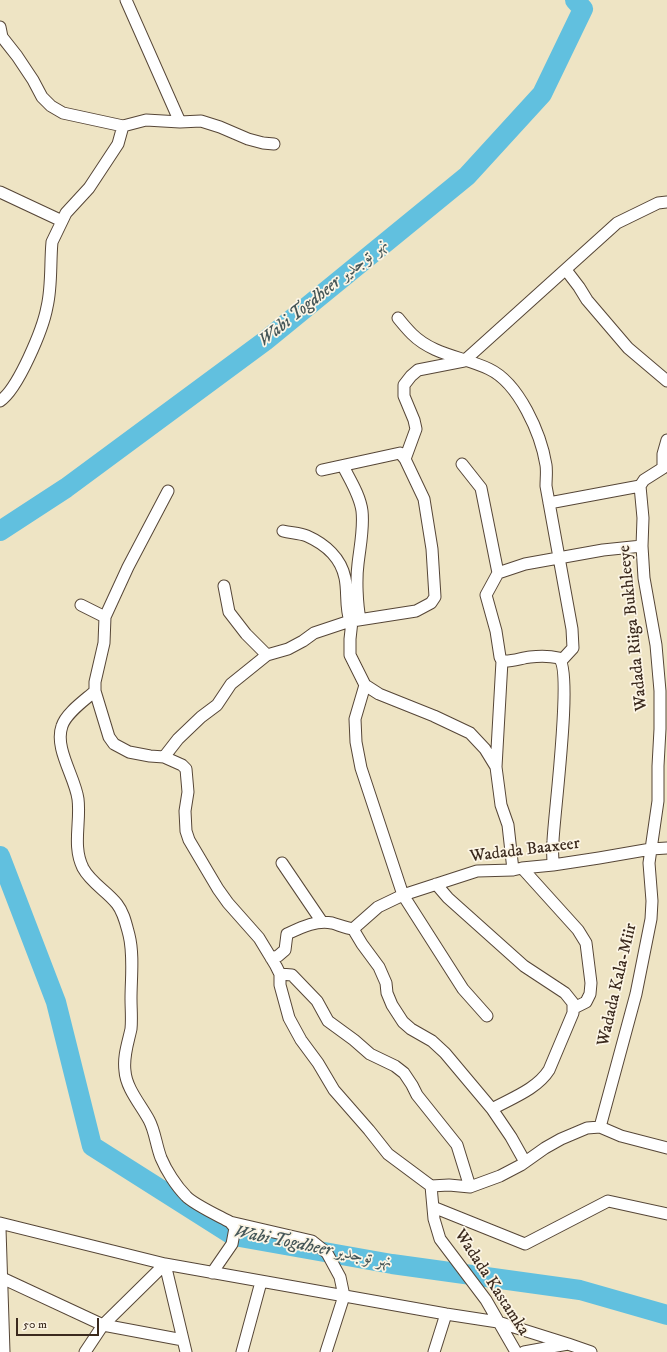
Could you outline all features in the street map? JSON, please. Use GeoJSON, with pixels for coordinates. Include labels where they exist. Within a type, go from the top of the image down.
{"type":"FeatureCollection","features":[{"type":"Feature","properties":{"kind":"street"},"geometry":{"type":"LineString","coordinates":[[126,0],[180,122]]}},
{"type":"Feature","properties":{"kind":"street"},"geometry":{"type":"LineString","coordinates":[[1,34],[33,80],[42,97],[51,106],[63,112],[123,126],[146,120],[180,122],[201,121],[248,139],[274,144]]}},
{"type":"Feature","properties":{"kind":"street"},"geometry":{"type":"LineString","coordinates":[[0,401],[4,399],[20,376],[42,328],[48,306],[52,242],[66,213],[89,188],[118,144],[123,126]]}},
{"type":"Feature","properties":{"kind":"street"},"geometry":{"type":"LineString","coordinates":[[0,192],[62,221]]}},
{"type":"Feature","properties":{"kind":"street"},"geometry":{"type":"LineString","coordinates":[[405,460],[416,429],[404,396],[404,385],[411,376],[418,370],[464,361],[617,223],[658,203],[667,202]]}},
{"type":"Feature","properties":{"kind":"street"},"geometry":{"type":"LineString","coordinates":[[566,270],[579,287],[586,300],[628,348],[667,381]]}},
{"type":"Feature","properties":{"kind":"street"},"geometry":{"type":"LineString","coordinates":[[398,318],[412,334],[426,344],[441,352],[490,370],[503,379],[514,390],[530,415],[546,465],[546,486],[572,629],[573,648],[561,661]]}},
{"type":"Feature","properties":{"kind":"street"},"geometry":{"type":"LineString","coordinates":[[549,503],[640,486],[644,480],[665,471],[663,454],[667,440]]}},
{"type":"Feature","properties":{"kind":"street"},"geometry":{"type":"LineString","coordinates":[[164,757],[178,739],[217,705],[231,684],[267,655],[288,649],[314,633],[354,620],[416,611],[431,603],[435,597],[432,549],[424,499],[400,453],[322,470]]}},
{"type":"Feature","properties":{"kind":"street"},"geometry":{"type":"LineString","coordinates":[[462,464],[481,488],[498,573],[486,595],[496,631],[502,661],[496,767],[502,805],[518,869],[578,930],[586,943],[591,983],[590,994],[586,1002],[574,1008]]}},
{"type":"Feature","properties":{"kind":"street"},"geometry":{"type":"LineString","coordinates":[[343,466],[360,499],[362,512],[362,534],[358,565],[358,611],[354,620],[350,639],[350,655],[365,685],[378,694],[434,716],[470,733],[485,749],[496,767]]}},
{"type":"Feature","properties":{"kind":"street","name":"Wadada Riiga Bukhleeye"},"geometry":{"type":"LineString","coordinates":[[640,486],[643,518],[642,546],[644,578],[661,644],[658,801],[651,849]]}},
{"type":"Feature","properties":{"kind":"street"},"geometry":{"type":"LineString","coordinates":[[168,491],[128,567],[105,617],[104,643],[97,671],[95,691],[109,737],[114,744],[129,752],[164,757],[182,765],[186,769],[188,792],[185,811],[186,831],[189,840],[218,889],[228,903],[259,938],[276,966],[280,974],[280,986],[289,1018],[300,1040],[318,1062],[334,1090],[388,1154],[431,1186],[449,1185],[470,1187],[500,1176],[561,1139],[587,1128],[600,1127],[621,1136],[667,1148]]}},
{"type":"Feature","properties":{"kind":"street"},"geometry":{"type":"LineString","coordinates":[[283,531],[306,536],[326,547],[334,555],[342,569],[345,580],[347,611],[354,620]]}},
{"type":"Feature","properties":{"kind":"street"},"geometry":{"type":"LineString","coordinates":[[498,573],[525,564],[603,550],[642,546]]}},
{"type":"Feature","properties":{"kind":"street"},"geometry":{"type":"LineString","coordinates":[[224,586],[230,612],[246,634],[267,655]]}},
{"type":"Feature","properties":{"kind":"street"},"geometry":{"type":"LineString","coordinates":[[81,605],[105,617]]}},
{"type":"Feature","properties":{"kind":"street"},"geometry":{"type":"LineString","coordinates":[[502,661],[511,661],[530,657],[553,657],[559,658],[561,661],[564,695],[553,840],[553,865]]}},
{"type":"Feature","properties":{"kind":"street"},"geometry":{"type":"LineString","coordinates":[[365,685],[355,719],[356,742],[361,768],[403,895],[463,989],[487,1016]]}},
{"type":"Feature","properties":{"kind":"street"},"geometry":{"type":"LineString","coordinates":[[95,691],[65,719],[60,735],[65,762],[78,800],[78,853],[83,867],[90,879],[117,904],[125,918],[130,937],[132,962],[131,1028],[125,1049],[124,1072],[133,1095],[149,1121],[161,1159],[172,1178],[186,1197],[230,1222],[236,1228],[232,1244],[212,1273]]}},
{"type":"Feature","properties":{"kind":"street","name":"Wadada Baaxeer"},"geometry":{"type":"LineString","coordinates":[[353,929],[378,907],[403,895],[477,871],[518,869],[553,865],[651,849],[667,848]]}},
{"type":"Feature","properties":{"kind":"street","name":"Wadada Kala-Miir"},"geometry":{"type":"LineString","coordinates":[[600,1127],[636,994],[651,919],[652,901],[649,864],[651,849]]}},
{"type":"Feature","properties":{"kind":"street"},"geometry":{"type":"LineString","coordinates":[[282,863],[322,922]]}},
{"type":"Feature","properties":{"kind":"street"},"geometry":{"type":"LineString","coordinates":[[436,884],[448,898],[524,966],[565,993],[573,1003],[573,1013],[545,1077],[531,1088],[492,1108]]}},
{"type":"Feature","properties":{"kind":"street"},"geometry":{"type":"LineString","coordinates":[[271,958],[278,956],[285,950],[288,934],[310,924],[322,922],[333,923],[341,927],[353,929],[379,967],[390,999],[403,1022],[411,1029],[432,1041],[445,1052],[492,1108],[525,1162]]}},
{"type":"Feature","properties":{"kind":"street"},"geometry":{"type":"LineString","coordinates":[[280,974],[292,975],[317,1001],[328,1021],[370,1054],[394,1066],[404,1073],[417,1095],[457,1145],[470,1187]]}},
{"type":"Feature","properties":{"kind":"street","name":"Wadada Kastamka"},"geometry":{"type":"LineString","coordinates":[[431,1186],[434,1219],[440,1239],[486,1300],[516,1352]]}},
{"type":"Feature","properties":{"kind":"street"},"geometry":{"type":"LineString","coordinates":[[433,1207],[525,1244],[608,1201],[667,1214]]}},
{"type":"Feature","properties":{"kind":"street"},"geometry":{"type":"LineString","coordinates":[[230,1222],[312,1241],[326,1253],[340,1277],[344,1296],[326,1352]]}},
{"type":"Feature","properties":{"kind":"street"},"geometry":{"type":"LineString","coordinates":[[0,1223],[165,1264],[261,1282],[498,1322],[591,1352]]}},
{"type":"Feature","properties":{"kind":"street"},"geometry":{"type":"LineString","coordinates":[[0,1229],[2,1278],[1,1298],[4,1352]]}},
{"type":"Feature","properties":{"kind":"street"},"geometry":{"type":"LineString","coordinates":[[85,1352],[103,1325],[165,1264]]}},
{"type":"Feature","properties":{"kind":"street"},"geometry":{"type":"LineString","coordinates":[[165,1264],[186,1352]]}},
{"type":"Feature","properties":{"kind":"street"},"geometry":{"type":"LineString","coordinates":[[2,1278],[103,1325],[183,1340]]}},
{"type":"Feature","properties":{"kind":"street"},"geometry":{"type":"LineString","coordinates":[[242,1352],[261,1282]]}},
{"type":"Feature","properties":{"kind":"street"},"geometry":{"type":"LineString","coordinates":[[434,1352],[446,1314]]}},
{"type":"Feature","properties":{"kind":"street"},"geometry":{"type":"LineString","coordinates":[[524,1352],[568,1344]]}},
{"type":"Feature","properties":{"kind":"waterway","name":"Wabi Togdheer نهر توجدير"},"geometry":{"type":"LineString","coordinates":[[0,531],[66,488],[265,341],[467,176],[542,94],[583,9],[575,0]]}},
{"type":"Feature","properties":{"kind":"waterway","name":"Wabi Togdheer نهر توجدير"},"geometry":{"type":"LineString","coordinates":[[0,856],[56,1002],[92,1146],[234,1236],[392,1264],[580,1290],[667,1315]]}}]}
